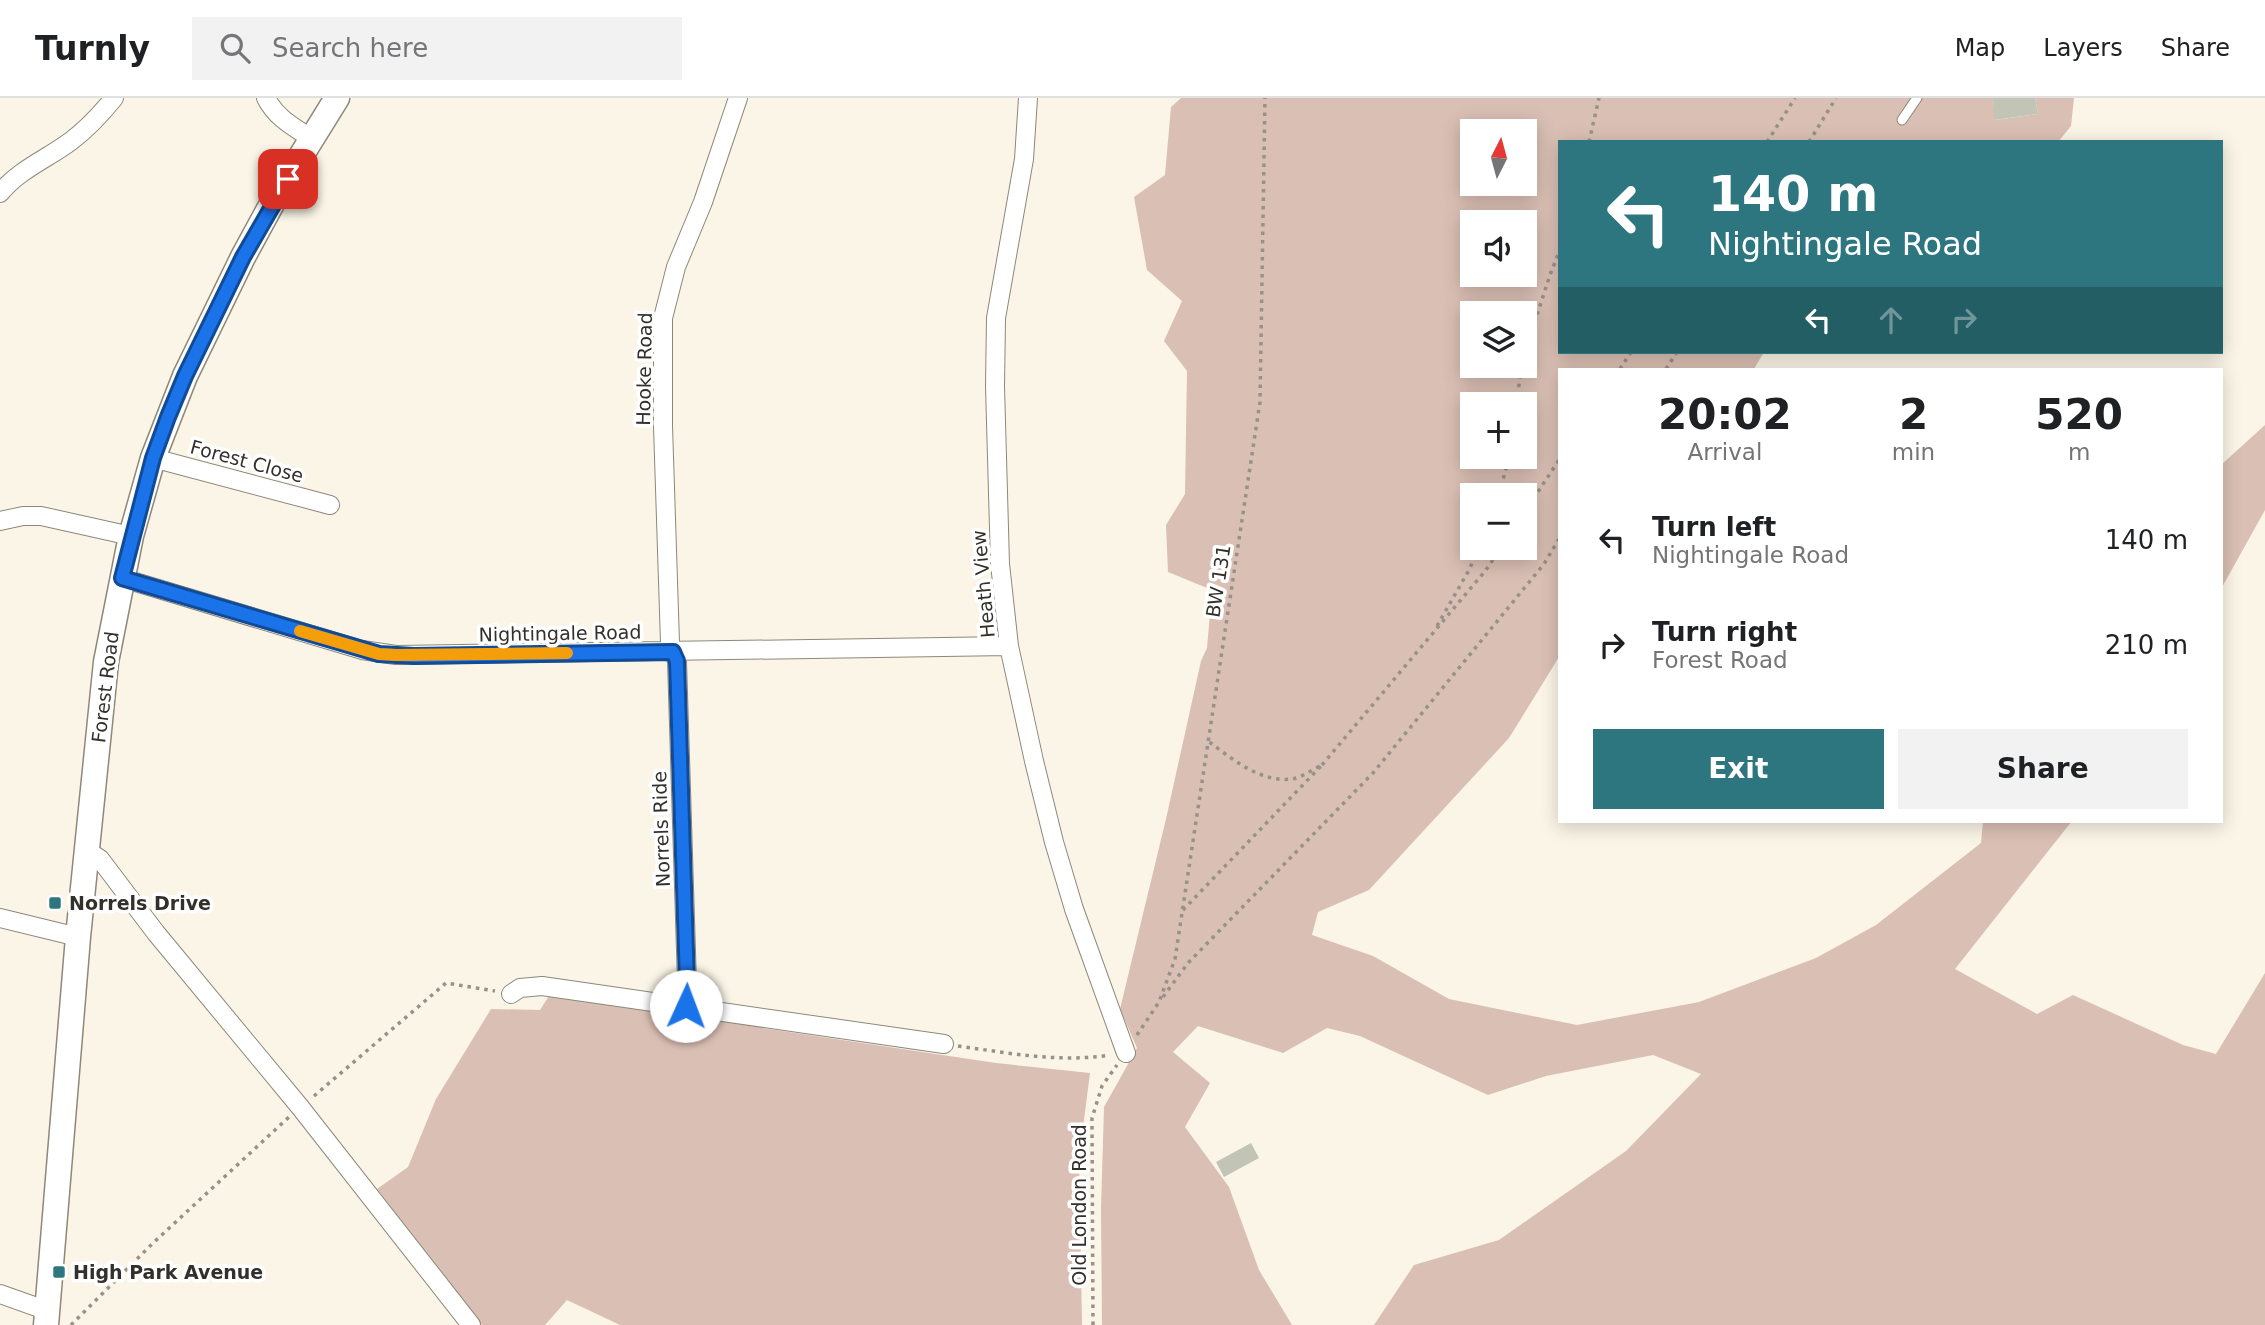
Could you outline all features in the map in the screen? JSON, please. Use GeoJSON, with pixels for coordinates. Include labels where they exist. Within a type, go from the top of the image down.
{"type":"FeatureCollection","features":[{"type":"Feature","properties":{"kind":"street"},"geometry":{"type":"LineString","coordinates":[[0,193],[21,172],[72,141],[114,98]]}},
{"type":"Feature","properties":{"kind":"street"},"geometry":{"type":"LineString","coordinates":[[266,98],[274,112],[312,139]]}},
{"type":"Feature","properties":{"kind":"street","name":"Forest Road"},"geometry":{"type":"LineString","coordinates":[[47,1318],[61,1123],[106,662],[131,536],[153,458],[185,376],[243,257],[337,98]]}},
{"type":"Feature","properties":{"kind":"street","name":"Hooke Road"},"geometry":{"type":"LineString","coordinates":[[673,652],[670,643],[663,426],[663,318],[676,267],[738,98]]}},
{"type":"Feature","properties":{"kind":"street","name":"Heath View"},"geometry":{"type":"LineString","coordinates":[[1028,98],[1024,159],[996,318],[994,349],[1000,564],[1009,646],[1054,842],[1074,909],[1126,1053]]}},
{"type":"Feature","properties":{"kind":"street","name":"Forest Close"},"geometry":{"type":"LineString","coordinates":[[153,458],[330,505]]}},
{"type":"Feature","properties":{"kind":"street"},"geometry":{"type":"LineString","coordinates":[[0,521],[23,516],[41,516],[131,536]]}},
{"type":"Feature","properties":{"kind":"street","name":"Nightingale Road"},"geometry":{"type":"LineString","coordinates":[[122,578],[379,654],[414,656],[1009,646]]}},
{"type":"Feature","properties":{"kind":"street","name":"Norrels Ride"},"geometry":{"type":"LineString","coordinates":[[673,652],[677,661],[686,1006]]}},
{"type":"Feature","properties":{"kind":"street"},"geometry":{"type":"LineString","coordinates":[[86,850],[100,859],[156,933],[300,1107],[471,1325]]}},
{"type":"Feature","properties":{"kind":"street"},"geometry":{"type":"LineString","coordinates":[[0,918],[78,937]]}},
{"type":"Feature","properties":{"kind":"street"},"geometry":{"type":"LineString","coordinates":[[510,993],[520,988],[542,986],[944,1044]]}},
{"type":"Feature","properties":{"kind":"street"},"geometry":{"type":"LineString","coordinates":[[0,1294],[47,1318]]}},
{"type":"Feature","properties":{"kind":"lane"},"geometry":{"type":"LineString","coordinates":[[1902,120],[1917,98]]}},
{"type":"Feature","properties":{"kind":"path","name":"BW 131"},"geometry":{"type":"LineString","coordinates":[[1126,1053],[1159,1002],[1175,959],[1260,402],[1265,98]]}},
{"type":"Feature","properties":{"kind":"path"},"geometry":{"type":"LineString","coordinates":[[1590,140],[1600,98]]}},
{"type":"Feature","properties":{"kind":"path"},"geometry":{"type":"LineString","coordinates":[[1768,140],[1795,98]]}},
{"type":"Feature","properties":{"kind":"path"},"geometry":{"type":"LineString","coordinates":[[1809,140],[1836,98]]}},
{"type":"Feature","properties":{"kind":"path"},"geometry":{"type":"LineString","coordinates":[[1537,315],[1558,255]]}},
{"type":"Feature","properties":{"kind":"path"},"geometry":{"type":"LineString","coordinates":[[1537,493],[1558,462]]}},
{"type":"Feature","properties":{"kind":"path"},"geometry":{"type":"LineString","coordinates":[[1159,1002],[1188,963],[1373,773],[1544,564],[1558,541]]}},
{"type":"Feature","properties":{"kind":"path"},"geometry":{"type":"LineString","coordinates":[[1432,634],[1474,560]]}},
{"type":"Feature","properties":{"kind":"path"},"geometry":{"type":"LineString","coordinates":[[1181,912],[1322,765],[1493,560]]}},
{"type":"Feature","properties":{"kind":"path"},"geometry":{"type":"LineString","coordinates":[[1208,741],[1236,762],[1262,776],[1292,779],[1322,765]]}},
{"type":"Feature","properties":{"kind":"path"},"geometry":{"type":"LineString","coordinates":[[71,1325],[152,1244],[300,1107],[446,983],[510,993]]}},
{"type":"Feature","properties":{"kind":"path"},"geometry":{"type":"LineString","coordinates":[[944,1044],[1047,1058],[1089,1058],[1126,1053]]}},
{"type":"Feature","properties":{"kind":"path","name":"Old London Road"},"geometry":{"type":"LineString","coordinates":[[1093,1325],[1092,1118],[1102,1086],[1126,1053]]}},
{"type":"Feature","properties":{"kind":"shaded area"},"geometry":{"type":"Polygon","coordinates":[[[1181,98],[1993,98],[1995,120],[2038,114],[2035,98],[2074,98],[2071,126],[2060,140],[1558,140],[1558,354],[1763,354],[1755,368],[1558,368],[1558,659],[1509,738],[1369,890],[1318,912],[1312,935],[1373,956],[1449,999],[1577,1025],[1699,1002],[1816,958],[1876,925],[1981,843],[1983,823],[2070,823],[1955,969],[2037,1014],[2073,995],[2183,1045],[2216,1054],[2265,973],[2265,1325],[1374,1325],[1414,1265],[1499,1240],[1626,1151],[1701,1074],[1653,1055],[1546,1076],[1488,1095],[1360,1036],[1327,1028],[1283,1053],[1198,1026],[1173,1052],[1210,1083],[1185,1127],[1229,1187],[1259,1270],[1292,1325],[1102,1325],[1104,1107],[1137,1048],[1120,1009],[1201,661],[1207,648],[1212,590],[1168,572],[1166,525],[1185,494],[1187,371],[1164,341],[1182,301],[1147,270],[1134,197],[1165,175],[1171,107],[1181,98]]]}},
{"type":"Feature","properties":{"kind":"shaded area"},"geometry":{"type":"Polygon","coordinates":[[[2265,425],[2265,510],[2223,585],[2223,463],[2265,425]]]}},
{"type":"Feature","properties":{"kind":"shaded area"},"geometry":{"type":"Polygon","coordinates":[[[549,996],[996,1063],[1090,1073],[1079,1159],[1082,1325],[620,1325],[567,1300],[545,1325],[482,1325],[377,1189],[408,1167],[436,1099],[491,1009],[540,1010],[549,996]]]}},
{"type":"Feature","properties":{"kind":"building"},"geometry":{"type":"Polygon","coordinates":[[[1993,98],[2035,98],[2038,114],[1994,120],[1993,98]]]}},
{"type":"Feature","properties":{"kind":"building"},"geometry":{"type":"Polygon","coordinates":[[[1251,1143],[1259,1158],[1224,1177],[1216,1162],[1251,1143]]]}},
{"type":"Feature","properties":{"kind":"slow traffic"},"geometry":{"type":"LineString","coordinates":[[300,631],[379,654],[414,656],[567,653]]}},
{"type":"Feature","properties":{"kind":"place","name":"Norrels Drive"},"geometry":{"type":"Point","coordinates":[55,903]}},
{"type":"Feature","properties":{"kind":"place","name":"High Park Avenue"},"geometry":{"type":"Point","coordinates":[59,1272]}},
{"type":"Feature","properties":{"kind":"route"},"geometry":{"type":"LineString","coordinates":[[288,179],[243,257],[185,376],[153,458],[122,578],[379,654],[414,656],[673,652],[677,661],[686,1006]]}}]}
